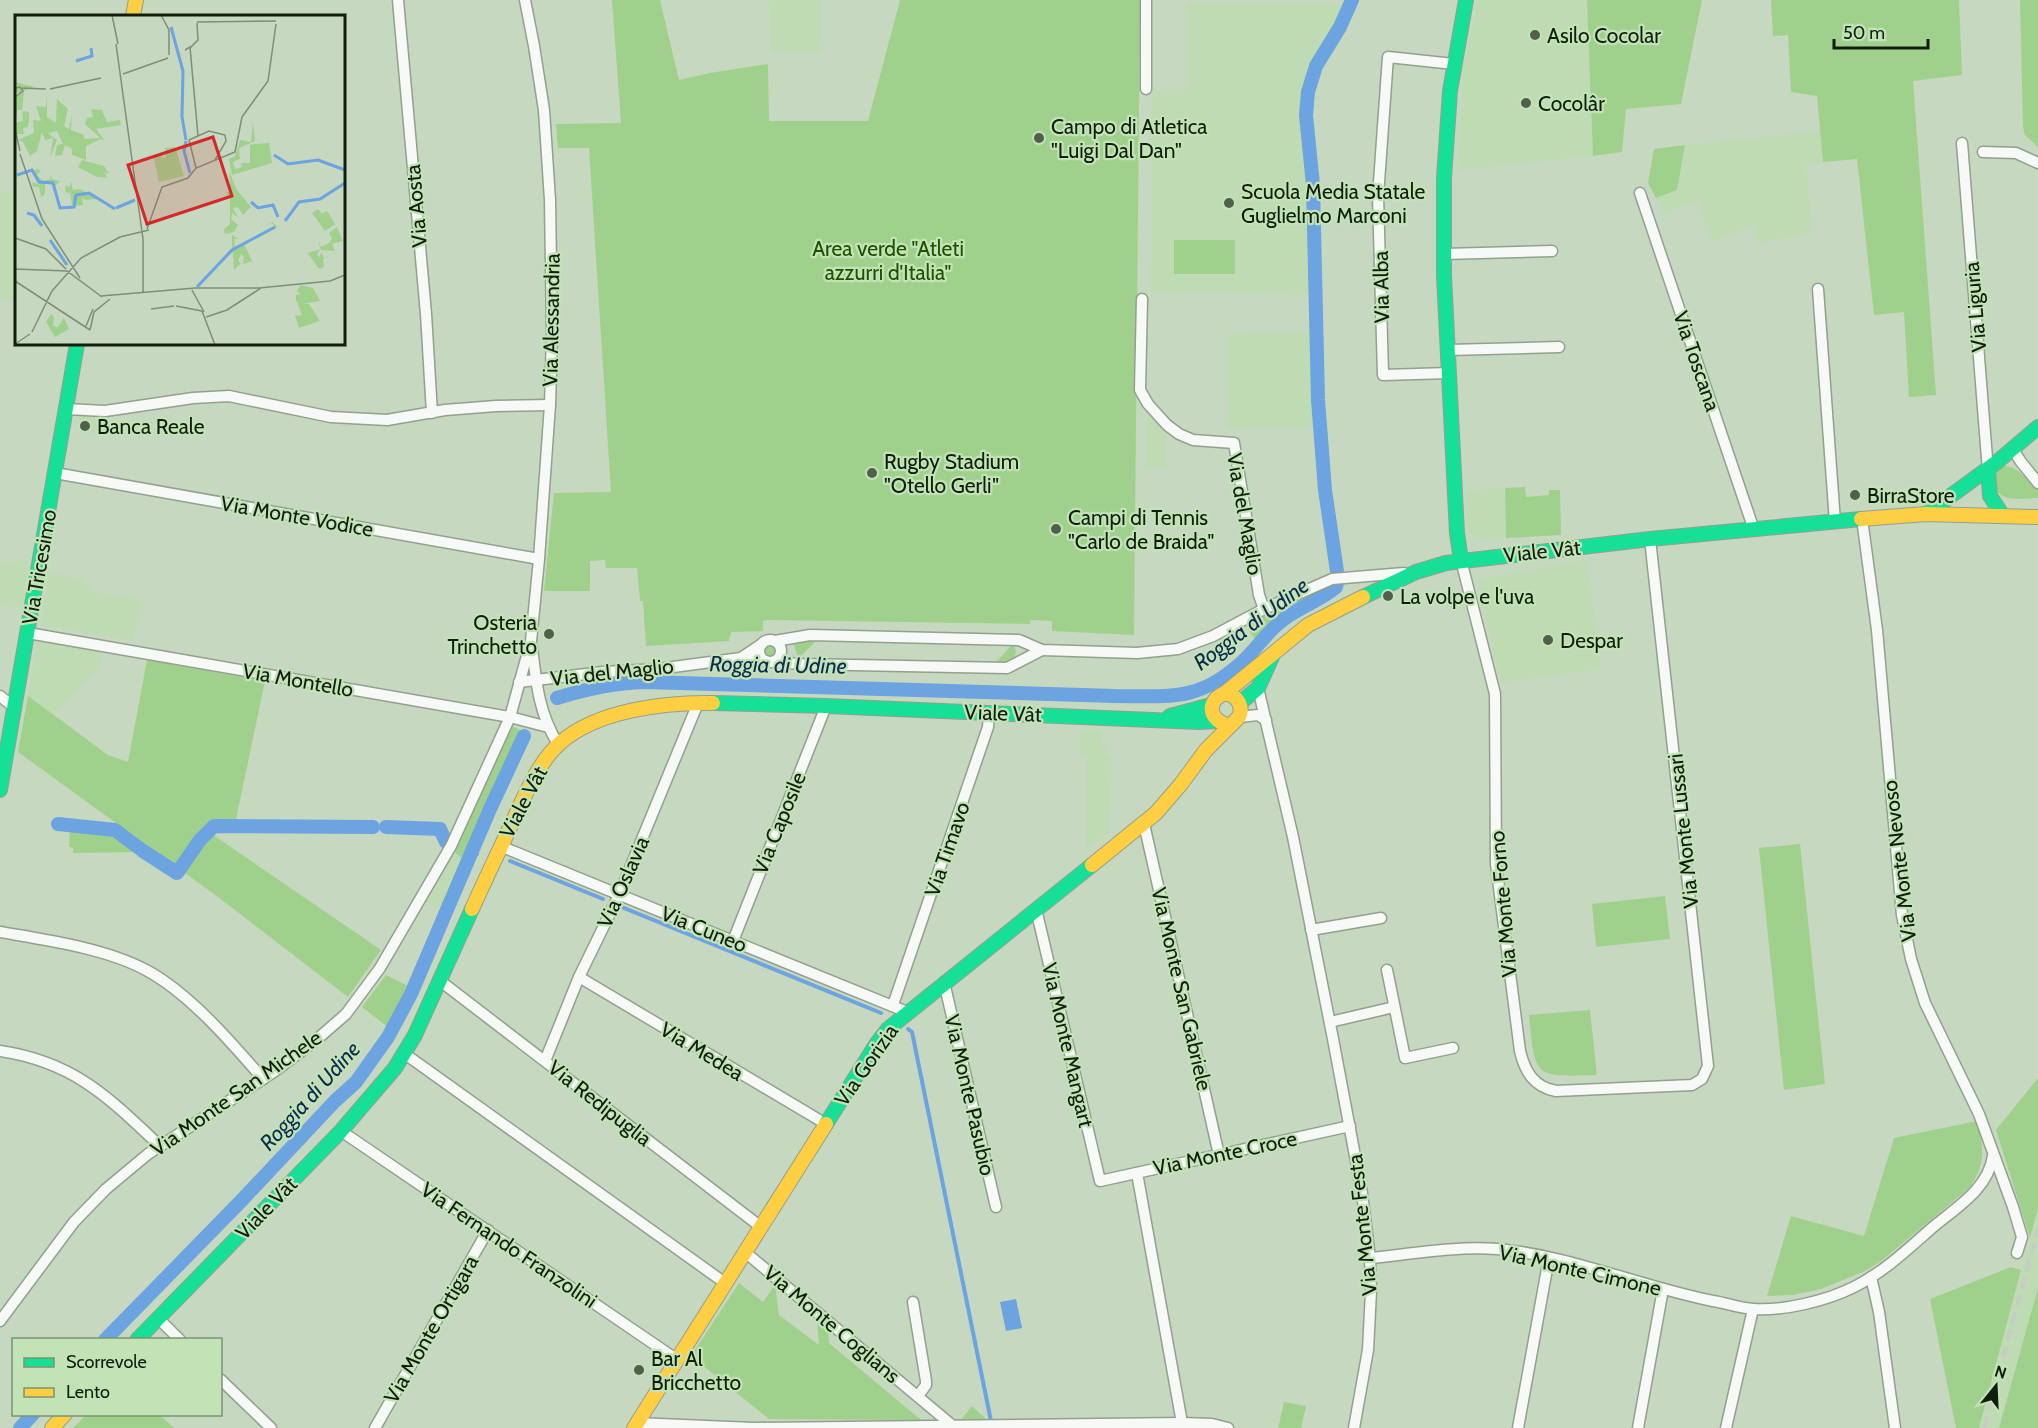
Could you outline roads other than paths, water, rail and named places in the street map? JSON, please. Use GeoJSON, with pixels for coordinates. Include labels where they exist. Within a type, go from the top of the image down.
{"type":"FeatureCollection","features":[{"type":"Feature","properties":{"kind":"main road"},"geometry":{"type":"LineString","coordinates":[[133,15],[136,0]]}},
{"type":"Feature","properties":{"kind":"main road"},"geometry":{"type":"LineString","coordinates":[[1461,560],[1457,533],[1449,373],[1444,254],[1444,178],[1450,91],[1466,0]]}},
{"type":"Feature","properties":{"kind":"main road","name":"Via Tricesimo"},"geometry":{"type":"LineString","coordinates":[[0,790],[77,345]]}},
{"type":"Feature","properties":{"kind":"main road"},"geometry":{"type":"LineString","coordinates":[[1926,514],[2014,451],[2038,427]]}},
{"type":"Feature","properties":{"kind":"main road","name":"Via Liguria"},"geometry":{"type":"LineString","coordinates":[[1988,471],[1991,502],[2003,516]]}},
{"type":"Feature","properties":{"kind":"main road","name":"Viale Vât"},"geometry":{"type":"LineString","coordinates":[[1151,720],[1211,705],[1216,697],[1226,693],[1274,654],[1293,635],[1308,625],[1416,572],[1461,560],[1650,539],[1926,514],[2038,517]]}},
{"type":"Feature","properties":{"kind":"main road","name":"Viale Vât"},"geometry":{"type":"LineString","coordinates":[[139,1338],[341,1131],[386,1080],[405,1054],[533,779],[558,744],[578,729],[611,717],[655,706],[698,703],[826,706],[1199,722],[1229,717],[1258,688],[1274,654]]}},
{"type":"Feature","properties":{"kind":"main road"},"geometry":{"type":"LineString","coordinates":[[1211,705],[1211,714],[1229,717],[1232,694],[1226,693]]}},
{"type":"Feature","properties":{"kind":"main road","name":"Via Gorizia"},"geometry":{"type":"LineString","coordinates":[[635,1426],[675,1359],[888,1029],[1144,824],[1181,783],[1229,717]]}},
{"type":"Feature","properties":{"kind":"main road"},"geometry":{"type":"LineString","coordinates":[[51,1428],[62,1416]]}},
{"type":"Feature","properties":{"kind":"street","name":"Via Aosta"},"geometry":{"type":"LineString","coordinates":[[398,0],[426,314],[432,413]]}},
{"type":"Feature","properties":{"kind":"street","name":"Via Alessandria"},"geometry":{"type":"LineString","coordinates":[[510,717],[531,641],[550,405],[552,256],[548,160],[540,82],[525,0]]}},
{"type":"Feature","properties":{"kind":"street"},"geometry":{"type":"LineString","coordinates":[[1146,0],[1146,89]]}},
{"type":"Feature","properties":{"kind":"street","name":"Via Alba"},"geometry":{"type":"LineString","coordinates":[[1449,373],[1383,375],[1378,196],[1388,57],[1454,64]]}},
{"type":"Feature","properties":{"kind":"street","name":"Via Liguria"},"geometry":{"type":"LineString","coordinates":[[1962,142],[1988,471]]}},
{"type":"Feature","properties":{"kind":"street"},"geometry":{"type":"LineString","coordinates":[[1983,152],[2016,153],[2038,163]]}},
{"type":"Feature","properties":{"kind":"street","name":"Via Toscana"},"geometry":{"type":"LineString","coordinates":[[1640,193],[1754,530]]}},
{"type":"Feature","properties":{"kind":"street"},"geometry":{"type":"LineString","coordinates":[[1444,254],[1552,251]]}},
{"type":"Feature","properties":{"kind":"street"},"geometry":{"type":"LineString","coordinates":[[1818,289],[1835,522]]}},
{"type":"Feature","properties":{"kind":"street","name":"Via del Maglio"},"geometry":{"type":"LineString","coordinates":[[1142,299],[1140,390],[1156,414],[1179,434],[1193,440],[1234,443],[1263,609]]}},
{"type":"Feature","properties":{"kind":"street"},"geometry":{"type":"LineString","coordinates":[[1448,350],[1560,347]]}},
{"type":"Feature","properties":{"kind":"street"},"geometry":{"type":"LineString","coordinates":[[66,409],[105,411],[182,399],[229,396],[332,417],[387,420],[496,406],[550,405]]}},
{"type":"Feature","properties":{"kind":"street"},"geometry":{"type":"LineString","coordinates":[[2014,451],[2038,483]]}},
{"type":"Feature","properties":{"kind":"street","name":"Via Monte Vodice"},"geometry":{"type":"LineString","coordinates":[[56,473],[539,559]]}},
{"type":"Feature","properties":{"kind":"street","name":"Via Monte Nevoso"},"geometry":{"type":"LineString","coordinates":[[1862,519],[1877,630],[1902,915],[1911,959],[1925,1003],[1979,1114],[2022,1237],[2018,1253]]}},
{"type":"Feature","properties":{"kind":"street","name":"Via Monte Lussari"},"geometry":{"type":"LineString","coordinates":[[1650,539],[1708,1066],[1698,1083],[1661,1087]]}},
{"type":"Feature","properties":{"kind":"street","name":"Via Monte Forno"},"geometry":{"type":"LineString","coordinates":[[1461,560],[1495,694],[1496,864],[1523,1064],[1536,1084],[1556,1091],[1661,1087]]}},
{"type":"Feature","properties":{"kind":"street","name":"Via del Maglio"},"geometry":{"type":"LineString","coordinates":[[741,658],[768,640],[775,641],[810,635],[1019,640],[1042,650],[1137,653],[1178,649],[1213,636],[1263,609],[1338,578],[1416,572]]}},
{"type":"Feature","properties":{"kind":"street","name":"Via Montello"},"geometry":{"type":"LineString","coordinates":[[27,633],[510,717],[548,727]]}},
{"type":"Feature","properties":{"kind":"street"},"geometry":{"type":"LineString","coordinates":[[1014,640],[1022,651],[1020,662]]}},
{"type":"Feature","properties":{"kind":"street","name":"Via Alessandria"},"geometry":{"type":"LineString","coordinates":[[531,641],[536,679],[548,727]]}},
{"type":"Feature","properties":{"kind":"street"},"geometry":{"type":"LineString","coordinates":[[762,644],[759,653],[769,662],[779,658],[782,650],[775,641]]}},
{"type":"Feature","properties":{"kind":"street","name":"Via del Maglio"},"geometry":{"type":"LineString","coordinates":[[519,682],[603,672],[658,669],[741,658],[769,662],[1007,668],[1042,650]]}},
{"type":"Feature","properties":{"kind":"street","name":"Via Monte Festa"},"geometry":{"type":"LineString","coordinates":[[1258,688],[1293,837],[1362,1194],[1370,1258],[1371,1291],[1368,1350],[1354,1428]]}},
{"type":"Feature","properties":{"kind":"street"},"geometry":{"type":"LineString","coordinates":[[0,696],[15,708]]}},
{"type":"Feature","properties":{"kind":"street","name":"Via Oslavia"},"geometry":{"type":"LineString","coordinates":[[545,1061],[579,977],[619,895],[698,703]]}},
{"type":"Feature","properties":{"kind":"street","name":"Via Caposile"},"geometry":{"type":"LineString","coordinates":[[733,941],[826,706]]}},
{"type":"Feature","properties":{"kind":"street"},"geometry":{"type":"LineString","coordinates":[[1229,717],[1257,706],[1265,715]]}},
{"type":"Feature","properties":{"kind":"street","name":"Via Timavo"},"geometry":{"type":"LineString","coordinates":[[893,1005],[988,727],[989,713]]}},
{"type":"Feature","properties":{"kind":"street","name":"Via Monte San Michele"},"geometry":{"type":"LineString","coordinates":[[0,1321],[90,1205],[106,1189],[160,1146],[263,1079],[315,1041],[346,1014],[380,968],[451,846],[510,717]]}},
{"type":"Feature","properties":{"kind":"street"},"geometry":{"type":"LineString","coordinates":[[548,727],[558,744]]}},
{"type":"Feature","properties":{"kind":"street","name":"Via Monte San Gabriele"},"geometry":{"type":"LineString","coordinates":[[1144,824],[1219,1155]]}},
{"type":"Feature","properties":{"kind":"street","name":"Via Cuneo"},"geometry":{"type":"LineString","coordinates":[[500,846],[908,1012]]}},
{"type":"Feature","properties":{"kind":"street","name":"Via Monte Mangart"},"geometry":{"type":"LineString","coordinates":[[1036,909],[1100,1181]]}},
{"type":"Feature","properties":{"kind":"street"},"geometry":{"type":"LineString","coordinates":[[1311,930],[1381,918]]}},
{"type":"Feature","properties":{"kind":"street"},"geometry":{"type":"LineString","coordinates":[[0,932],[47,940],[116,957],[147,970],[174,989],[227,1037],[263,1079]]}},
{"type":"Feature","properties":{"kind":"street"},"geometry":{"type":"LineString","coordinates":[[1387,970],[1405,1058],[1453,1048]]}},
{"type":"Feature","properties":{"kind":"street","name":"Via Medea"},"geometry":{"type":"LineString","coordinates":[[579,977],[826,1124]]}},
{"type":"Feature","properties":{"kind":"street","name":"Via Redipuglia"},"geometry":{"type":"LineString","coordinates":[[439,980],[761,1227]]}},
{"type":"Feature","properties":{"kind":"street","name":"Via Monte Pasubio"},"geometry":{"type":"LineString","coordinates":[[944,982],[996,1207]]}},
{"type":"Feature","properties":{"kind":"street"},"geometry":{"type":"LineString","coordinates":[[900,984],[908,1012]]}},
{"type":"Feature","properties":{"kind":"street"},"geometry":{"type":"LineString","coordinates":[[1330,1022],[1394,1007]]}},
{"type":"Feature","properties":{"kind":"street"},"geometry":{"type":"LineString","coordinates":[[0,1051],[50,1063],[70,1072],[105,1096],[160,1146]]}},
{"type":"Feature","properties":{"kind":"street"},"geometry":{"type":"LineString","coordinates":[[405,1054],[725,1283]]}},
{"type":"Feature","properties":{"kind":"street","name":"Via Monte Croce"},"geometry":{"type":"LineString","coordinates":[[1100,1181],[1350,1126]]}},
{"type":"Feature","properties":{"kind":"street","name":"Via Fernando Franzolini"},"geometry":{"type":"LineString","coordinates":[[341,1131],[675,1359]]}},
{"type":"Feature","properties":{"kind":"street","name":"Via Monte Cimone"},"geometry":{"type":"LineString","coordinates":[[1370,1258],[1439,1251],[1496,1249],[1550,1258],[1691,1297],[1753,1309],[1791,1306],[1831,1297],[1871,1277],[1892,1262],[1973,1194],[1988,1173],[1993,1156]]}},
{"type":"Feature","properties":{"kind":"street"},"geometry":{"type":"LineString","coordinates":[[1137,1173],[1182,1423]]}},
{"type":"Feature","properties":{"kind":"street","name":"Via Monte Ortigara"},"geometry":{"type":"LineString","coordinates":[[375,1428],[488,1230]]}},
{"type":"Feature","properties":{"kind":"street","name":"Via Monte Coglians"},"geometry":{"type":"LineString","coordinates":[[745,1252],[954,1426]]}},
{"type":"Feature","properties":{"kind":"street"},"geometry":{"type":"LineString","coordinates":[[1518,1428],[1550,1258]]}},
{"type":"Feature","properties":{"kind":"street"},"geometry":{"type":"LineString","coordinates":[[1871,1277],[1879,1312],[1895,1428]]}},
{"type":"Feature","properties":{"kind":"street"},"geometry":{"type":"LineString","coordinates":[[1638,1428],[1663,1288]]}},
{"type":"Feature","properties":{"kind":"street","name":"Via Monte Coglians"},"geometry":{"type":"LineString","coordinates":[[913,1302],[926,1381],[926,1385],[918,1396]]}},
{"type":"Feature","properties":{"kind":"street"},"geometry":{"type":"LineString","coordinates":[[1726,1428],[1753,1309]]}},
{"type":"Feature","properties":{"kind":"street"},"geometry":{"type":"LineString","coordinates":[[158,1318],[178,1338]]}},
{"type":"Feature","properties":{"kind":"street"},"geometry":{"type":"LineString","coordinates":[[222,1381],[271,1428]]}},
{"type":"Feature","properties":{"kind":"street"},"geometry":{"type":"LineString","coordinates":[[635,1426],[753,1428],[1182,1423],[1212,1424],[1228,1428]]}},
{"type":"Feature","properties":{"kind":"water"},"geometry":{"type":"Polygon","coordinates":[[[1016,1299],[1022,1328],[1006,1331],[1000,1302],[1016,1299]]]}},
{"type":"Feature","properties":{"kind":"waterway","name":"Roggia di Udine"},"geometry":{"type":"LineString","coordinates":[[557,698],[601,687],[645,682],[1115,696],[1184,694],[1212,684],[1227,674],[1285,618],[1336,587],[1338,578],[1325,490],[1318,400],[1313,185],[1306,115],[1308,92],[1316,66],[1340,27],[1352,0]]}},
{"type":"Feature","properties":{"kind":"waterway","name":"Roggia di Udine"},"geometry":{"type":"LineString","coordinates":[[107,1338],[335,1101],[356,1082],[388,1037],[411,994],[490,809],[524,736]]}},
{"type":"Feature","properties":{"kind":"waterway"},"geometry":{"type":"LineString","coordinates":[[58,824],[115,830],[177,873],[200,840],[214,826],[373,827]]}},
{"type":"Feature","properties":{"kind":"waterway"},"geometry":{"type":"LineString","coordinates":[[386,827],[440,829],[446,842]]}},
{"type":"Feature","properties":{"kind":"waterway","name":"Roggia di Udine"},"geometry":{"type":"LineString","coordinates":[[472,853],[477,854]]}},
{"type":"Feature","properties":{"kind":"waterway"},"geometry":{"type":"LineString","coordinates":[[510,861],[603,899]]}},
{"type":"Feature","properties":{"kind":"waterway"},"geometry":{"type":"LineString","coordinates":[[624,908],[881,1013]]}},
{"type":"Feature","properties":{"kind":"waterway"},"geometry":{"type":"LineString","coordinates":[[908,1029],[912,1032],[991,1421]]}},
{"type":"Feature","properties":{"kind":"waterway","name":"Roggia di Udine"},"geometry":{"type":"LineString","coordinates":[[20,1428],[31,1416]]}},
{"type":"Feature","properties":{"kind":"railway"},"geometry":{"type":"LineString","coordinates":[[1984,1428],[2038,1229]]}},
{"type":"Feature","properties":{"kind":"place","name":"Asilo Cocolar"},"geometry":{"type":"Point","coordinates":[1535,35]}},
{"type":"Feature","properties":{"kind":"place","name":"Cocolâr"},"geometry":{"type":"Point","coordinates":[1526,103]}},
{"type":"Feature","properties":{"kind":"place","name":"Campo di Atletica \"Luigi Dal Dan\""},"geometry":{"type":"Point","coordinates":[1039,138]}},
{"type":"Feature","properties":{"kind":"place","name":"Scuola Media Statale Guglielmo Marconi"},"geometry":{"type":"Point","coordinates":[1229,203]}},
{"type":"Feature","properties":{"kind":"place","name":"Banca Reale"},"geometry":{"type":"Point","coordinates":[85,426]}},
{"type":"Feature","properties":{"kind":"place","name":"Rugby Stadium \"Otello Gerli\""},"geometry":{"type":"Point","coordinates":[872,473]}},
{"type":"Feature","properties":{"kind":"place","name":"BirraStore"},"geometry":{"type":"Point","coordinates":[1855,495]}},
{"type":"Feature","properties":{"kind":"place","name":"Campi di Tennis \"Carlo de Braida\""},"geometry":{"type":"Point","coordinates":[1056,529]}},
{"type":"Feature","properties":{"kind":"place","name":"La volpe e l'uva"},"geometry":{"type":"Point","coordinates":[1388,596]}},
{"type":"Feature","properties":{"kind":"place","name":"Osteria Trinchetto"},"geometry":{"type":"Point","coordinates":[549,634]}},
{"type":"Feature","properties":{"kind":"place","name":"Despar"},"geometry":{"type":"Point","coordinates":[1548,640]}},
{"type":"Feature","properties":{"kind":"place","name":"Bar Al Bricchetto"},"geometry":{"type":"Point","coordinates":[639,1370]}},
{"type":"Feature","properties":{"kind":"park label","name":"Area verde \"Atleti azzurri d'Italia\""},"geometry":{"type":"Point","coordinates":[888,260]}}]}
